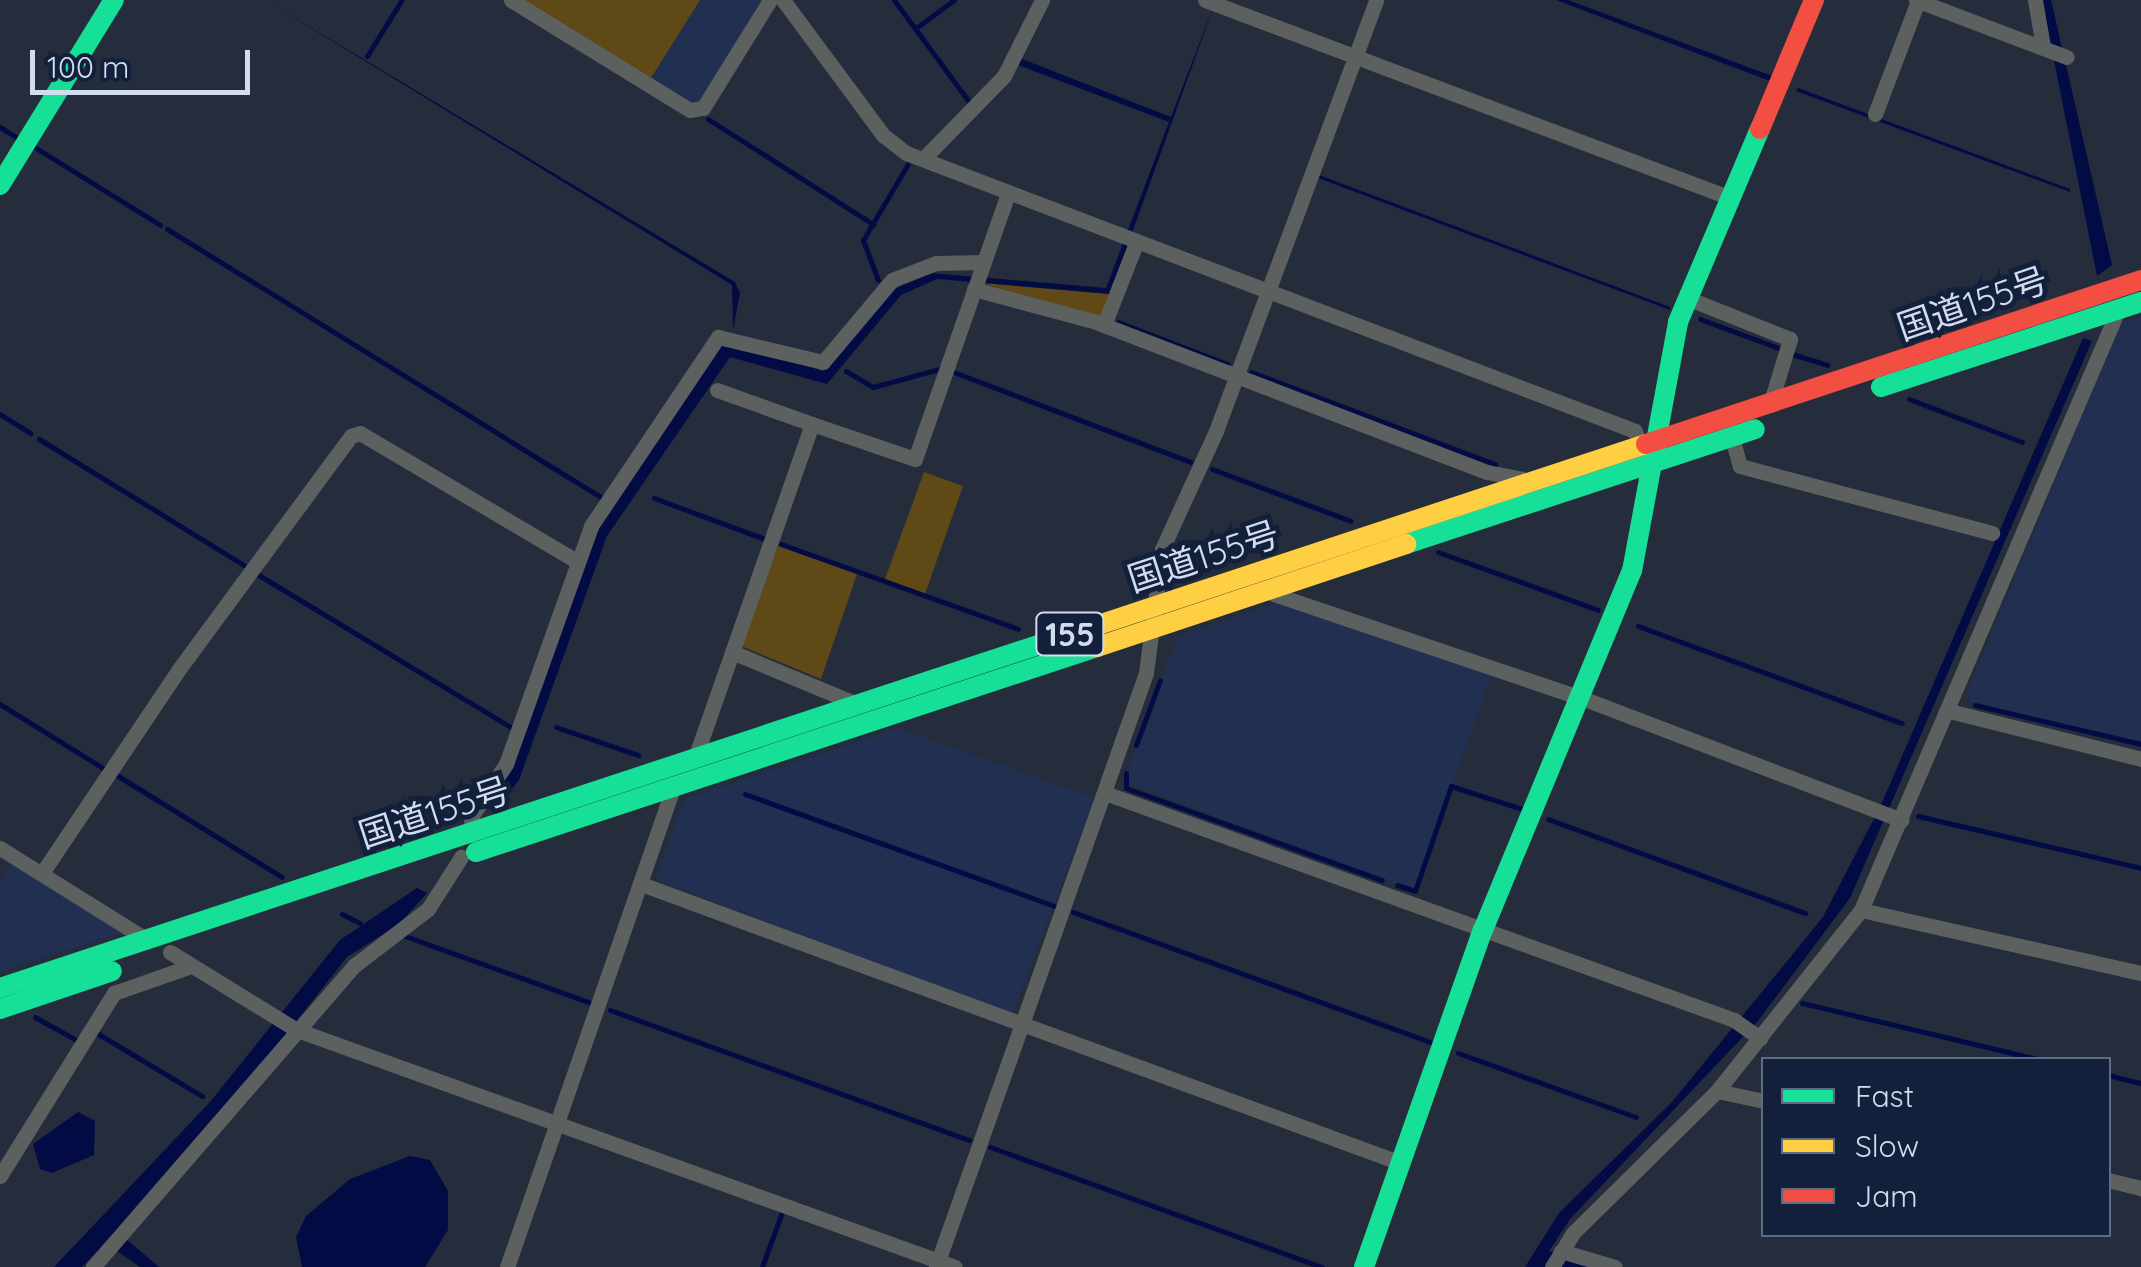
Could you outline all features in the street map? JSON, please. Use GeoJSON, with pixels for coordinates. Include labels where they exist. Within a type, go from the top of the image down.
{"type":"FeatureCollection","features":[{"type":"Feature","properties":{"kind":"main road"},"geometry":{"type":"LineString","coordinates":[[0,185],[114,0]]}},
{"type":"Feature","properties":{"kind":"main road"},"geometry":{"type":"LineString","coordinates":[[1364,1267],[1483,930],[1632,571],[1651,448],[1688,298],[1814,0]]}},
{"type":"Feature","properties":{"kind":"main road","name":"国道155号"},"geometry":{"type":"LineString","coordinates":[[0,1009],[1267,592],[1770,405],[2141,280]]}},
{"type":"Feature","properties":{"kind":"main road","name":"国道155号"},"geometry":{"type":"LineString","coordinates":[[0,988],[1536,481],[1651,448],[1732,437],[2141,302]]}},
{"type":"Feature","properties":{"kind":"street"},"geometry":{"type":"LineString","coordinates":[[510,0],[690,110],[704,108],[770,0]]}},
{"type":"Feature","properties":{"kind":"street"},"geometry":{"type":"LineString","coordinates":[[783,0],[884,135],[923,159],[1635,431],[1651,448]]}},
{"type":"Feature","properties":{"kind":"street"},"geometry":{"type":"LineString","coordinates":[[923,159],[1004,76],[1042,0]]}},
{"type":"Feature","properties":{"kind":"street"},"geometry":{"type":"LineString","coordinates":[[170,952],[297,1030],[943,1265],[1146,672],[1148,631],[1162,549],[1237,375],[1376,0]]}},
{"type":"Feature","properties":{"kind":"street"},"geometry":{"type":"LineString","coordinates":[[1875,114],[1917,0],[2055,52],[2035,0]]}},
{"type":"Feature","properties":{"kind":"street"},"geometry":{"type":"LineString","coordinates":[[1213,3],[1728,197]]}},
{"type":"Feature","properties":{"kind":"street"},"geometry":{"type":"LineString","coordinates":[[717,390],[915,459],[1008,193]]}},
{"type":"Feature","properties":{"kind":"street"},"geometry":{"type":"LineString","coordinates":[[1104,325],[1131,239]]}},
{"type":"Feature","properties":{"kind":"street"},"geometry":{"type":"LineString","coordinates":[[472,834],[471,817],[506,764],[592,526],[718,338],[823,362],[892,280],[936,264],[1486,472],[1536,481]]}},
{"type":"Feature","properties":{"kind":"street"},"geometry":{"type":"LineString","coordinates":[[1688,298],[1790,339],[1770,405]]}},
{"type":"Feature","properties":{"kind":"street"},"geometry":{"type":"LineString","coordinates":[[1557,1257],[1716,1090],[1756,1034],[1862,910],[2118,310]]}},
{"type":"Feature","properties":{"kind":"street"},"geometry":{"type":"LineString","coordinates":[[694,761],[812,424]]}},
{"type":"Feature","properties":{"kind":"street"},"geometry":{"type":"LineString","coordinates":[[42,874],[178,669],[351,436],[360,433],[578,562]]}},
{"type":"Feature","properties":{"kind":"street"},"geometry":{"type":"LineString","coordinates":[[1732,437],[1740,466],[1992,533]]}},
{"type":"Feature","properties":{"kind":"street"},"geometry":{"type":"LineString","coordinates":[[1267,592],[1582,698],[1899,820]]}},
{"type":"Feature","properties":{"kind":"street"},"geometry":{"type":"LineString","coordinates":[[732,652],[857,704]]}},
{"type":"Feature","properties":{"kind":"street"},"geometry":{"type":"LineString","coordinates":[[1948,711],[2141,759]]}},
{"type":"Feature","properties":{"kind":"street"},"geometry":{"type":"LineString","coordinates":[[507,1267],[562,1125],[644,886],[673,788]]}},
{"type":"Feature","properties":{"kind":"street"},"geometry":{"type":"LineString","coordinates":[[1105,793],[1734,1020],[1756,1034]]}},
{"type":"Feature","properties":{"kind":"street"},"geometry":{"type":"LineString","coordinates":[[0,848],[146,940]]}},
{"type":"Feature","properties":{"kind":"street"},"geometry":{"type":"LineString","coordinates":[[92,1267],[355,965],[428,909],[461,857]]}},
{"type":"Feature","properties":{"kind":"street"},"geometry":{"type":"LineString","coordinates":[[644,886],[1401,1162]]}},
{"type":"Feature","properties":{"kind":"street"},"geometry":{"type":"LineString","coordinates":[[1862,910],[2141,973]]}},
{"type":"Feature","properties":{"kind":"street"},"geometry":{"type":"LineString","coordinates":[[0,1176],[114,993],[192,966]]}},
{"type":"Feature","properties":{"kind":"street"},"geometry":{"type":"LineString","coordinates":[[1716,1090],[1761,1100]]}},
{"type":"Feature","properties":{"kind":"street"},"geometry":{"type":"LineString","coordinates":[[2111,1181],[2141,1188]]}},
{"type":"Feature","properties":{"kind":"street"},"geometry":{"type":"LineString","coordinates":[[1557,1257],[1615,1267]]}},
{"type":"Feature","properties":{"kind":"shaded area"},"geometry":{"type":"Polygon","coordinates":[[[265,0],[735,282],[740,293],[733,330],[732,285],[265,0]]]}},
{"type":"Feature","properties":{"kind":"shaded area"},"geometry":{"type":"Polygon","coordinates":[[[522,0],[700,0],[651,78],[522,0]]]}},
{"type":"Feature","properties":{"kind":"shaded area"},"geometry":{"type":"Polygon","coordinates":[[[700,0],[761,0],[700,101],[689,102],[651,78],[700,0]]]}},
{"type":"Feature","properties":{"kind":"shaded area"},"geometry":{"type":"Polygon","coordinates":[[[1216,0],[1110,294],[937,279],[901,295],[827,384],[730,357],[607,536],[519,780],[504,799],[491,794],[593,530],[722,339],[823,371],[890,291],[931,273],[1106,288],[1169,122],[1018,65],[1022,59],[1171,117],[1216,0]]]}},
{"type":"Feature","properties":{"kind":"shaded area"},"geometry":{"type":"Polygon","coordinates":[[[1556,0],[1568,0],[1772,76],[1770,81],[1556,0]]]}},
{"type":"Feature","properties":{"kind":"shaded area"},"geometry":{"type":"Polygon","coordinates":[[[2042,0],[2051,0],[2112,265],[2097,276],[2042,0]]]}},
{"type":"Feature","properties":{"kind":"shaded area"},"geometry":{"type":"Polygon","coordinates":[[[1798,88],[2070,189],[2070,192],[1796,91],[1798,88]]]}},
{"type":"Feature","properties":{"kind":"shaded area"},"geometry":{"type":"Polygon","coordinates":[[[1319,175],[1670,307],[1670,310],[1318,178],[1319,175]]]}},
{"type":"Feature","properties":{"kind":"shaded area"},"geometry":{"type":"Polygon","coordinates":[[[982,283],[1110,294],[1103,320],[982,283]]]}},
{"type":"Feature","properties":{"kind":"shaded area"},"geometry":{"type":"Polygon","coordinates":[[[2141,317],[2141,744],[1975,705],[1966,694],[2121,323],[2141,317]]]}},
{"type":"Feature","properties":{"kind":"shaded area"},"geometry":{"type":"Polygon","coordinates":[[[2083,338],[2092,341],[1850,898],[1758,1021],[1571,1218],[1549,1251],[1601,1267],[1525,1267],[1559,1213],[1672,1102],[1823,917],[1880,807],[2083,338]]]}},
{"type":"Feature","properties":{"kind":"shaded area"},"geometry":{"type":"Polygon","coordinates":[[[924,472],[963,486],[925,594],[885,579],[924,472]]]}},
{"type":"Feature","properties":{"kind":"shaded area"},"geometry":{"type":"Polygon","coordinates":[[[778,546],[857,574],[821,679],[741,646],[778,546]]]}},
{"type":"Feature","properties":{"kind":"shaded area"},"geometry":{"type":"Polygon","coordinates":[[[1286,600],[1492,673],[1415,891],[1123,782],[1178,636],[1286,600]]]}},
{"type":"Feature","properties":{"kind":"shaded area"},"geometry":{"type":"Polygon","coordinates":[[[898,728],[1089,796],[1092,805],[1012,1015],[655,879],[685,799],[898,728]]]}},
{"type":"Feature","properties":{"kind":"shaded area"},"geometry":{"type":"Polygon","coordinates":[[[13,861],[127,931],[0,972],[0,882],[13,861]]]}},
{"type":"Feature","properties":{"kind":"shaded area"},"geometry":{"type":"Polygon","coordinates":[[[417,888],[427,893],[399,924],[347,957],[125,1238],[159,1267],[140,1267],[105,1243],[82,1267],[54,1267],[210,1102],[340,940],[417,888]]]}},
{"type":"Feature","properties":{"kind":"shaded area"},"geometry":{"type":"Polygon","coordinates":[[[78,1112],[95,1121],[94,1155],[52,1173],[40,1169],[33,1144],[78,1112]]]}},
{"type":"Feature","properties":{"kind":"shaded area"},"geometry":{"type":"Polygon","coordinates":[[[410,1156],[430,1160],[448,1191],[448,1230],[425,1267],[302,1267],[296,1237],[306,1216],[350,1179],[410,1156]]]}},
{"type":"Feature","properties":{"kind":"waterway"},"geometry":{"type":"LineString","coordinates":[[894,0],[970,103]]}},
{"type":"Feature","properties":{"kind":"waterway"},"geometry":{"type":"LineString","coordinates":[[916,28],[954,0]]}},
{"type":"Feature","properties":{"kind":"waterway"},"geometry":{"type":"LineString","coordinates":[[367,56],[401,1]]}},
{"type":"Feature","properties":{"kind":"waterway"},"geometry":{"type":"LineString","coordinates":[[708,119],[873,224]]}},
{"type":"Feature","properties":{"kind":"waterway"},"geometry":{"type":"LineString","coordinates":[[0,127],[16,137]]}},
{"type":"Feature","properties":{"kind":"waterway"},"geometry":{"type":"LineString","coordinates":[[36,148],[160,225]]}},
{"type":"Feature","properties":{"kind":"waterway"},"geometry":{"type":"LineString","coordinates":[[878,280],[863,240],[908,164]]}},
{"type":"Feature","properties":{"kind":"waterway"},"geometry":{"type":"LineString","coordinates":[[167,229],[505,438]]}},
{"type":"Feature","properties":{"kind":"waterway"},"geometry":{"type":"LineString","coordinates":[[1700,319],[1781,349]]}},
{"type":"Feature","properties":{"kind":"waterway"},"geometry":{"type":"LineString","coordinates":[[1118,322],[1227,364]]}},
{"type":"Feature","properties":{"kind":"waterway"},"geometry":{"type":"LineString","coordinates":[[1792,354],[1827,365]]}},
{"type":"Feature","properties":{"kind":"waterway"},"geometry":{"type":"LineString","coordinates":[[846,371],[873,387],[939,369]]}},
{"type":"Feature","properties":{"kind":"waterway"},"geometry":{"type":"LineString","coordinates":[[951,371],[1190,462]]}},
{"type":"Feature","properties":{"kind":"waterway"},"geometry":{"type":"LineString","coordinates":[[1251,372],[1495,464]]}},
{"type":"Feature","properties":{"kind":"waterway"},"geometry":{"type":"LineString","coordinates":[[1909,399],[2022,442]]}},
{"type":"Feature","properties":{"kind":"waterway"},"geometry":{"type":"LineString","coordinates":[[0,414],[31,433]]}},
{"type":"Feature","properties":{"kind":"waterway"},"geometry":{"type":"LineString","coordinates":[[39,439],[244,565]]}},
{"type":"Feature","properties":{"kind":"waterway"},"geometry":{"type":"LineString","coordinates":[[508,440],[604,499]]}},
{"type":"Feature","properties":{"kind":"waterway"},"geometry":{"type":"LineString","coordinates":[[1212,469],[1351,521]]}},
{"type":"Feature","properties":{"kind":"waterway"},"geometry":{"type":"LineString","coordinates":[[654,498],[765,539]]}},
{"type":"Feature","properties":{"kind":"waterway"},"geometry":{"type":"LineString","coordinates":[[781,544],[1018,629]]}},
{"type":"Feature","properties":{"kind":"waterway"},"geometry":{"type":"LineString","coordinates":[[1438,552],[1598,610]]}},
{"type":"Feature","properties":{"kind":"waterway"},"geometry":{"type":"LineString","coordinates":[[257,574],[512,728]]}},
{"type":"Feature","properties":{"kind":"waterway"},"geometry":{"type":"LineString","coordinates":[[1638,626],[1902,723]]}},
{"type":"Feature","properties":{"kind":"waterway"},"geometry":{"type":"LineString","coordinates":[[1136,745],[1160,680]]}},
{"type":"Feature","properties":{"kind":"waterway"},"geometry":{"type":"LineString","coordinates":[[0,704],[106,770]]}},
{"type":"Feature","properties":{"kind":"waterway"},"geometry":{"type":"LineString","coordinates":[[1975,705],[2141,744]]}},
{"type":"Feature","properties":{"kind":"waterway"},"geometry":{"type":"LineString","coordinates":[[556,727],[638,755]]}},
{"type":"Feature","properties":{"kind":"waterway"},"geometry":{"type":"LineString","coordinates":[[1126,773],[1126,788],[1382,880]]}},
{"type":"Feature","properties":{"kind":"waterway"},"geometry":{"type":"LineString","coordinates":[[115,774],[282,877]]}},
{"type":"Feature","properties":{"kind":"waterway"},"geometry":{"type":"LineString","coordinates":[[1397,885],[1415,891],[1451,786],[1522,809]]}},
{"type":"Feature","properties":{"kind":"waterway"},"geometry":{"type":"LineString","coordinates":[[745,794],[1054,906]]}},
{"type":"Feature","properties":{"kind":"waterway"},"geometry":{"type":"LineString","coordinates":[[1918,816],[2141,868]]}},
{"type":"Feature","properties":{"kind":"waterway"},"geometry":{"type":"LineString","coordinates":[[1548,819],[1805,913]]}},
{"type":"Feature","properties":{"kind":"waterway"},"geometry":{"type":"LineString","coordinates":[[1073,912],[1433,1043]]}},
{"type":"Feature","properties":{"kind":"waterway"},"geometry":{"type":"LineString","coordinates":[[342,914],[360,923]]}},
{"type":"Feature","properties":{"kind":"waterway"},"geometry":{"type":"LineString","coordinates":[[405,936],[588,1002]]}},
{"type":"Feature","properties":{"kind":"waterway"},"geometry":{"type":"LineString","coordinates":[[1802,1003],[2028,1057]]}},
{"type":"Feature","properties":{"kind":"waterway"},"geometry":{"type":"LineString","coordinates":[[610,1010],[969,1140]]}},
{"type":"Feature","properties":{"kind":"waterway"},"geometry":{"type":"LineString","coordinates":[[35,1017],[78,1041]]}},
{"type":"Feature","properties":{"kind":"waterway"},"geometry":{"type":"LineString","coordinates":[[95,1032],[202,1096]]}},
{"type":"Feature","properties":{"kind":"waterway"},"geometry":{"type":"LineString","coordinates":[[1458,1053],[1636,1117]]}},
{"type":"Feature","properties":{"kind":"waterway"},"geometry":{"type":"LineString","coordinates":[[2111,1076],[2141,1083]]}},
{"type":"Feature","properties":{"kind":"waterway"},"geometry":{"type":"LineString","coordinates":[[990,1147],[1322,1267]]}},
{"type":"Feature","properties":{"kind":"waterway"},"geometry":{"type":"LineString","coordinates":[[762,1267],[782,1212]]}},
{"type":"Feature","properties":{"kind":"traffic: fast"},"geometry":{"type":"LineString","coordinates":[[0,185],[114,0]]}},
{"type":"Feature","properties":{"kind":"traffic: fast"},"geometry":{"type":"LineString","coordinates":[[1364,1267],[1483,930],[1632,571],[1678,322],[1760,129]]}},
{"type":"Feature","properties":{"kind":"traffic: fast"},"geometry":{"type":"LineString","coordinates":[[1881,387],[2141,302]]}},
{"type":"Feature","properties":{"kind":"traffic: fast"},"geometry":{"type":"LineString","coordinates":[[1406,544],[1755,429]]}},
{"type":"Feature","properties":{"kind":"traffic: fast"},"geometry":{"type":"LineString","coordinates":[[0,988],[1065,636]]}},
{"type":"Feature","properties":{"kind":"traffic: fast"},"geometry":{"type":"LineString","coordinates":[[476,852],[1097,647]]}},
{"type":"Feature","properties":{"kind":"traffic: fast"},"geometry":{"type":"LineString","coordinates":[[0,1009],[112,971]]}},
{"type":"Feature","properties":{"kind":"traffic: slow"},"geometry":{"type":"LineString","coordinates":[[1065,636],[1646,444]]}},
{"type":"Feature","properties":{"kind":"traffic: slow"},"geometry":{"type":"LineString","coordinates":[[1097,647],[1406,544]]}},
{"type":"Feature","properties":{"kind":"traffic: jam"},"geometry":{"type":"LineString","coordinates":[[1760,129],[1814,0]]}},
{"type":"Feature","properties":{"kind":"traffic: jam"},"geometry":{"type":"LineString","coordinates":[[1646,444],[2141,280]]}}]}
